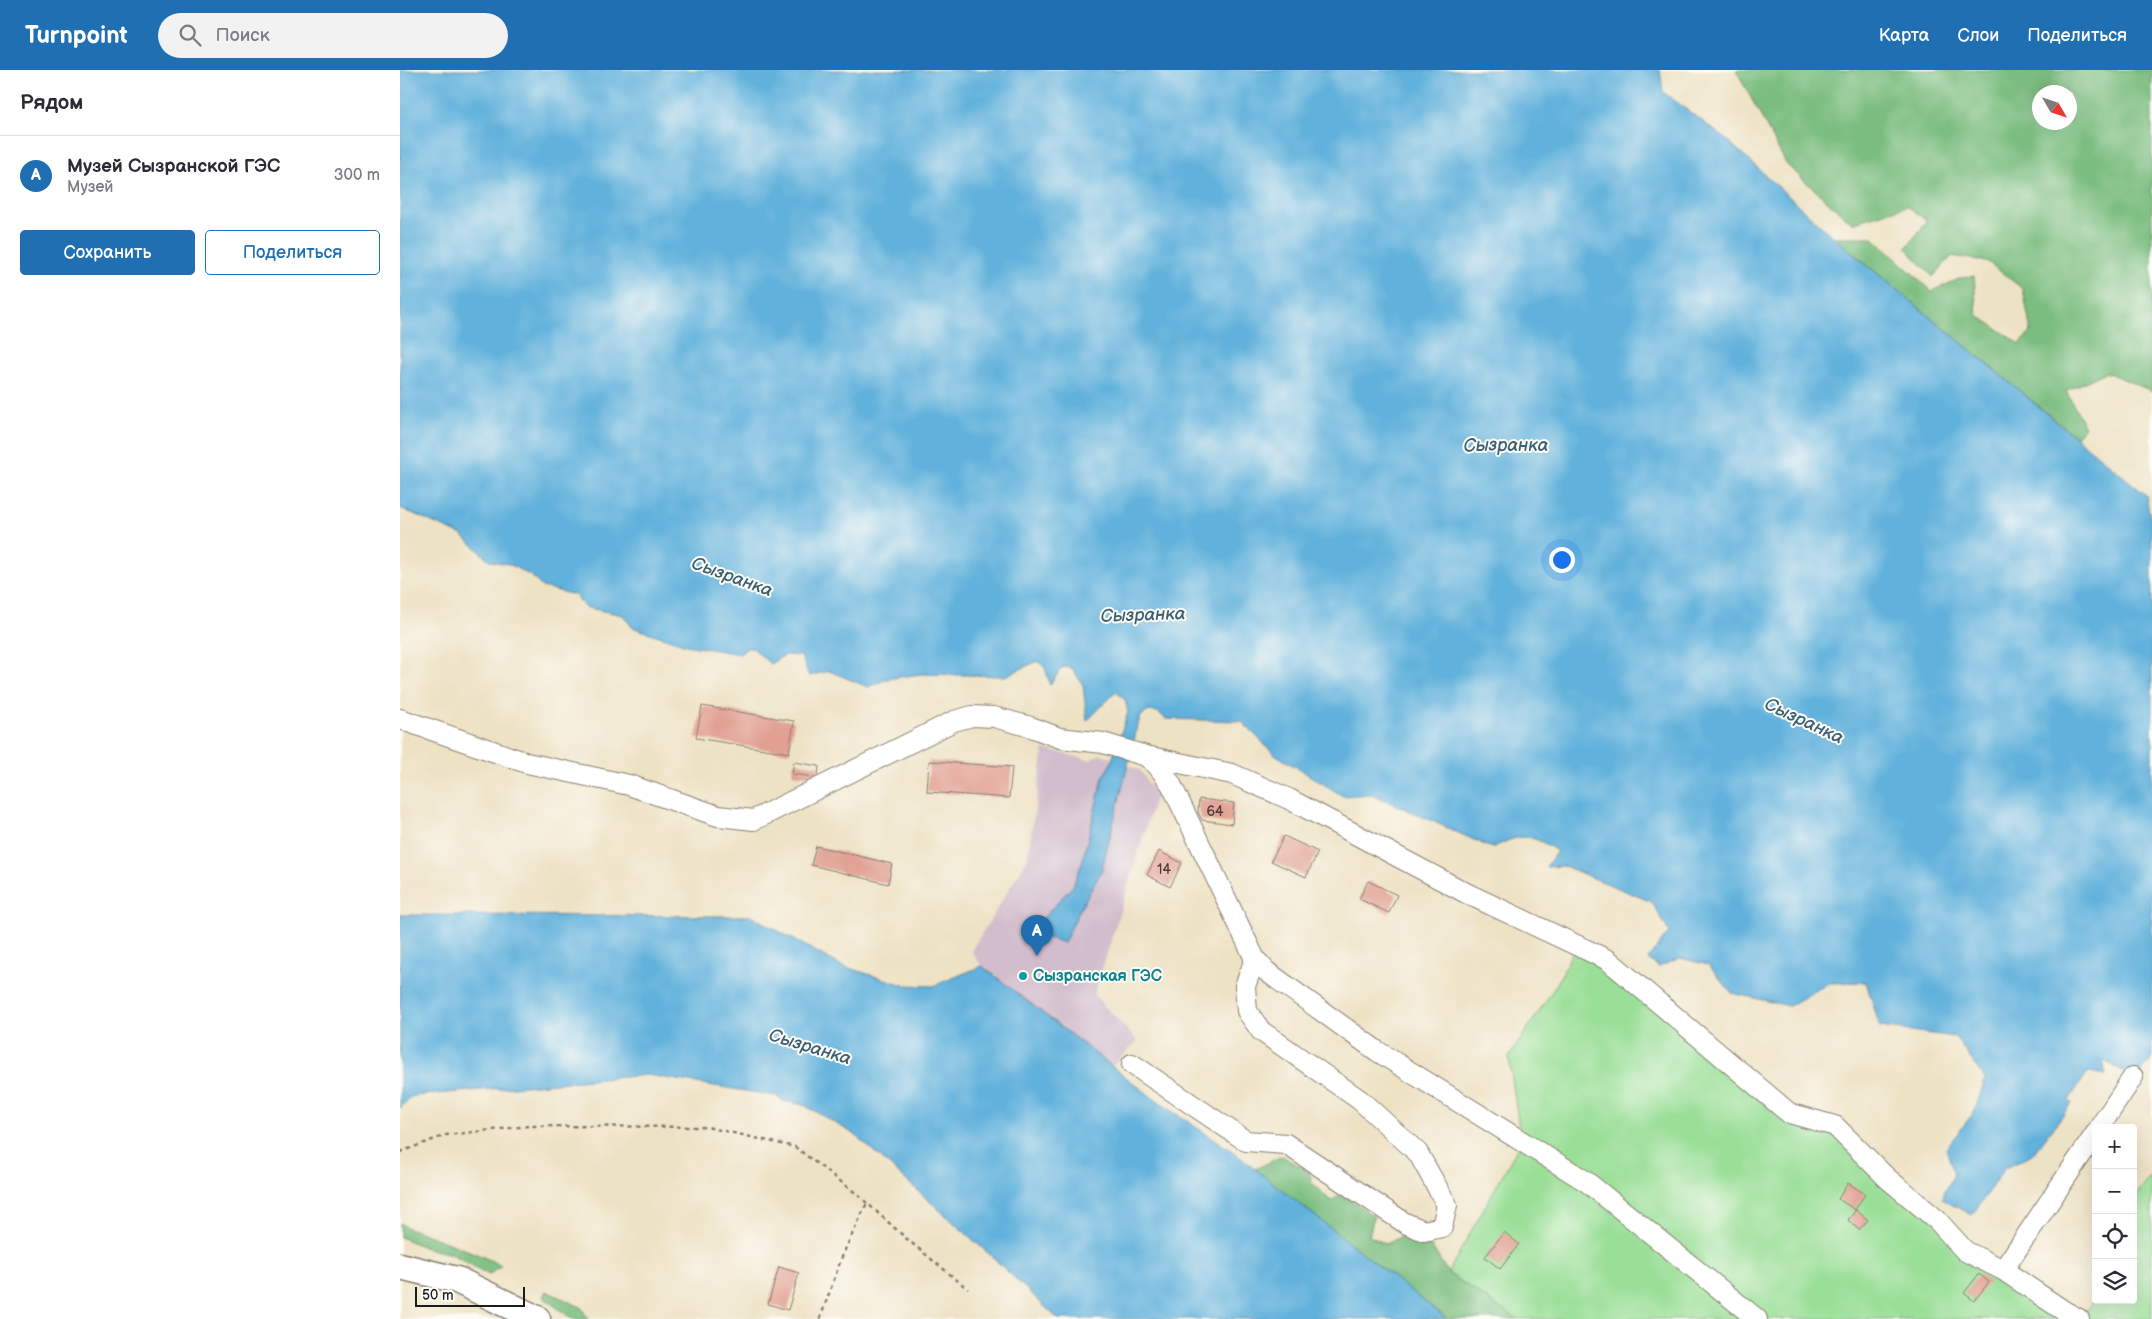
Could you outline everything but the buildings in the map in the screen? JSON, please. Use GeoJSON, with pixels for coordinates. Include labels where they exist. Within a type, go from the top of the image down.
{"type":"FeatureCollection","features":[{"type":"Feature","properties":{"kind":"main road"},"geometry":{"type":"LineString","coordinates":[[400,1266],[457,1280],[537,1319]]}},
{"type":"Feature","properties":{"kind":"street"},"geometry":{"type":"LineString","coordinates":[[400,719],[526,763],[629,785],[718,816],[754,820],[954,721],[972,716],[994,717],[1031,727],[1060,738],[1103,744],[1232,774],[1289,799],[1468,894],[1608,960],[1789,1113],[1835,1126],[1887,1178],[1937,1220],[1965,1251],[2003,1270],[2064,1312],[2079,1319]]}},
{"type":"Feature","properties":{"kind":"street"},"geometry":{"type":"LineString","coordinates":[[1141,754],[1157,765],[1176,792],[1255,959],[1266,971],[1377,1051],[1587,1182],[1757,1319]]}},
{"type":"Feature","properties":{"kind":"street"},"geometry":{"type":"LineString","coordinates":[[1132,1064],[1246,1141],[1286,1144],[1405,1223],[1424,1231],[1442,1227],[1447,1205],[1418,1154],[1360,1100],[1261,1031],[1256,1024],[1247,1010],[1245,986],[1255,959]]}},
{"type":"Feature","properties":{"kind":"street"},"geometry":{"type":"LineString","coordinates":[[2102,1124],[2133,1077]]}},
{"type":"Feature","properties":{"kind":"street"},"geometry":{"type":"LineString","coordinates":[[2003,1270],[2092,1139]]}},
{"type":"Feature","properties":{"kind":"path"},"geometry":{"type":"LineString","coordinates":[[400,1152],[446,1136],[529,1126],[707,1127],[795,1147],[867,1203],[908,1240],[968,1288]]}},
{"type":"Feature","properties":{"kind":"path"},"geometry":{"type":"LineString","coordinates":[[820,1319],[842,1254],[867,1203]]}},
{"type":"Feature","properties":{"kind":"shaded area","name":"Сызранская ГЭС"},"geometry":{"type":"Polygon","coordinates":[[[1044,749],[1090,760],[1101,754],[1140,770],[1156,795],[1094,995],[1138,1041],[1112,1066],[982,966],[971,951],[1027,860],[1044,749]]]}},
{"type":"Feature","properties":{"kind":"green space"},"geometry":{"type":"Polygon","coordinates":[[[1736,70],[2152,70],[2152,391],[2106,372],[2066,391],[2085,427],[2076,437],[1833,237],[1872,237],[1932,291],[1961,278],[1974,276],[1977,315],[2020,344],[2031,332],[2023,289],[1988,262],[1952,256],[1933,277],[1906,248],[1927,221],[1907,206],[1852,223],[1787,165],[1736,70]]]}},
{"type":"Feature","properties":{"kind":"green space"},"geometry":{"type":"Polygon","coordinates":[[[1576,945],[1789,1113],[1835,1126],[1937,1220],[2079,1319],[1517,1319],[1448,1273],[1521,1142],[1509,1057],[1557,984],[1576,945]]]}},
{"type":"Feature","properties":{"kind":"green space"},"geometry":{"type":"Polygon","coordinates":[[[1282,1156],[1310,1172],[1311,1182],[1331,1201],[1342,1194],[1374,1216],[1369,1236],[1386,1244],[1404,1235],[1432,1247],[1448,1273],[1517,1319],[1447,1319],[1255,1169],[1282,1156]]]}},
{"type":"Feature","properties":{"kind":"green space"},"geometry":{"type":"Polygon","coordinates":[[[2152,1173],[2152,1319],[2081,1319],[2092,1304],[2137,1304],[2137,1194],[2152,1173]]]}},
{"type":"Feature","properties":{"kind":"green space"},"geometry":{"type":"Polygon","coordinates":[[[400,1223],[501,1265],[489,1275],[452,1254],[426,1248],[400,1237],[400,1223]]]}},
{"type":"Feature","properties":{"kind":"green space"},"geometry":{"type":"Polygon","coordinates":[[[546,1291],[581,1307],[588,1319],[572,1319],[543,1297],[546,1291]]]}},
{"type":"Feature","properties":{"kind":"water","name":"Сызранка"},"geometry":{"type":"Polygon","coordinates":[[[400,70],[1660,70],[1663,92],[1726,139],[1833,237],[2146,495],[2152,528],[2152,1058],[2137,1079],[2103,1060],[2106,1075],[2088,1072],[2069,1100],[2072,1103],[2032,1155],[2005,1168],[1972,1215],[1941,1199],[1954,1174],[1946,1148],[1975,1111],[1985,1079],[1955,1037],[1880,1027],[1866,982],[1829,983],[1789,1006],[1732,993],[1708,965],[1680,958],[1659,967],[1648,959],[1669,932],[1652,902],[1564,866],[1546,867],[1557,851],[1532,838],[1518,838],[1492,848],[1372,794],[1343,796],[1273,753],[1241,721],[1166,719],[1158,712],[1149,711],[1140,717],[1101,872],[1064,943],[1030,932],[1073,886],[1082,863],[1103,777],[1111,763],[1128,712],[1125,700],[1116,692],[1087,721],[1083,685],[1072,668],[1062,667],[1050,685],[1045,668],[1038,661],[1005,676],[921,674],[887,679],[868,687],[829,671],[809,676],[801,656],[785,655],[770,664],[753,648],[747,648],[740,654],[686,645],[632,627],[623,615],[584,607],[575,595],[542,587],[531,576],[509,564],[490,561],[462,535],[400,508],[400,70]]]}},
{"type":"Feature","properties":{"kind":"water","name":"Сызранка"},"geometry":{"type":"Polygon","coordinates":[[[400,915],[751,916],[842,966],[904,985],[933,986],[982,966],[1157,1101],[1232,1151],[1447,1319],[1058,1319],[989,1254],[854,1134],[804,1105],[783,1101],[776,1096],[647,1075],[413,1096],[400,1108],[400,915]]]}},
{"type":"Feature","properties":{"kind":"place","name":"Музей Сызранской ГЭС"},"geometry":{"type":"Point","coordinates":[1037,956]}},
{"type":"Feature","properties":{"kind":"place","name":"Сызранская ГЭС"},"geometry":{"type":"Point","coordinates":[1023,976]}}]}
